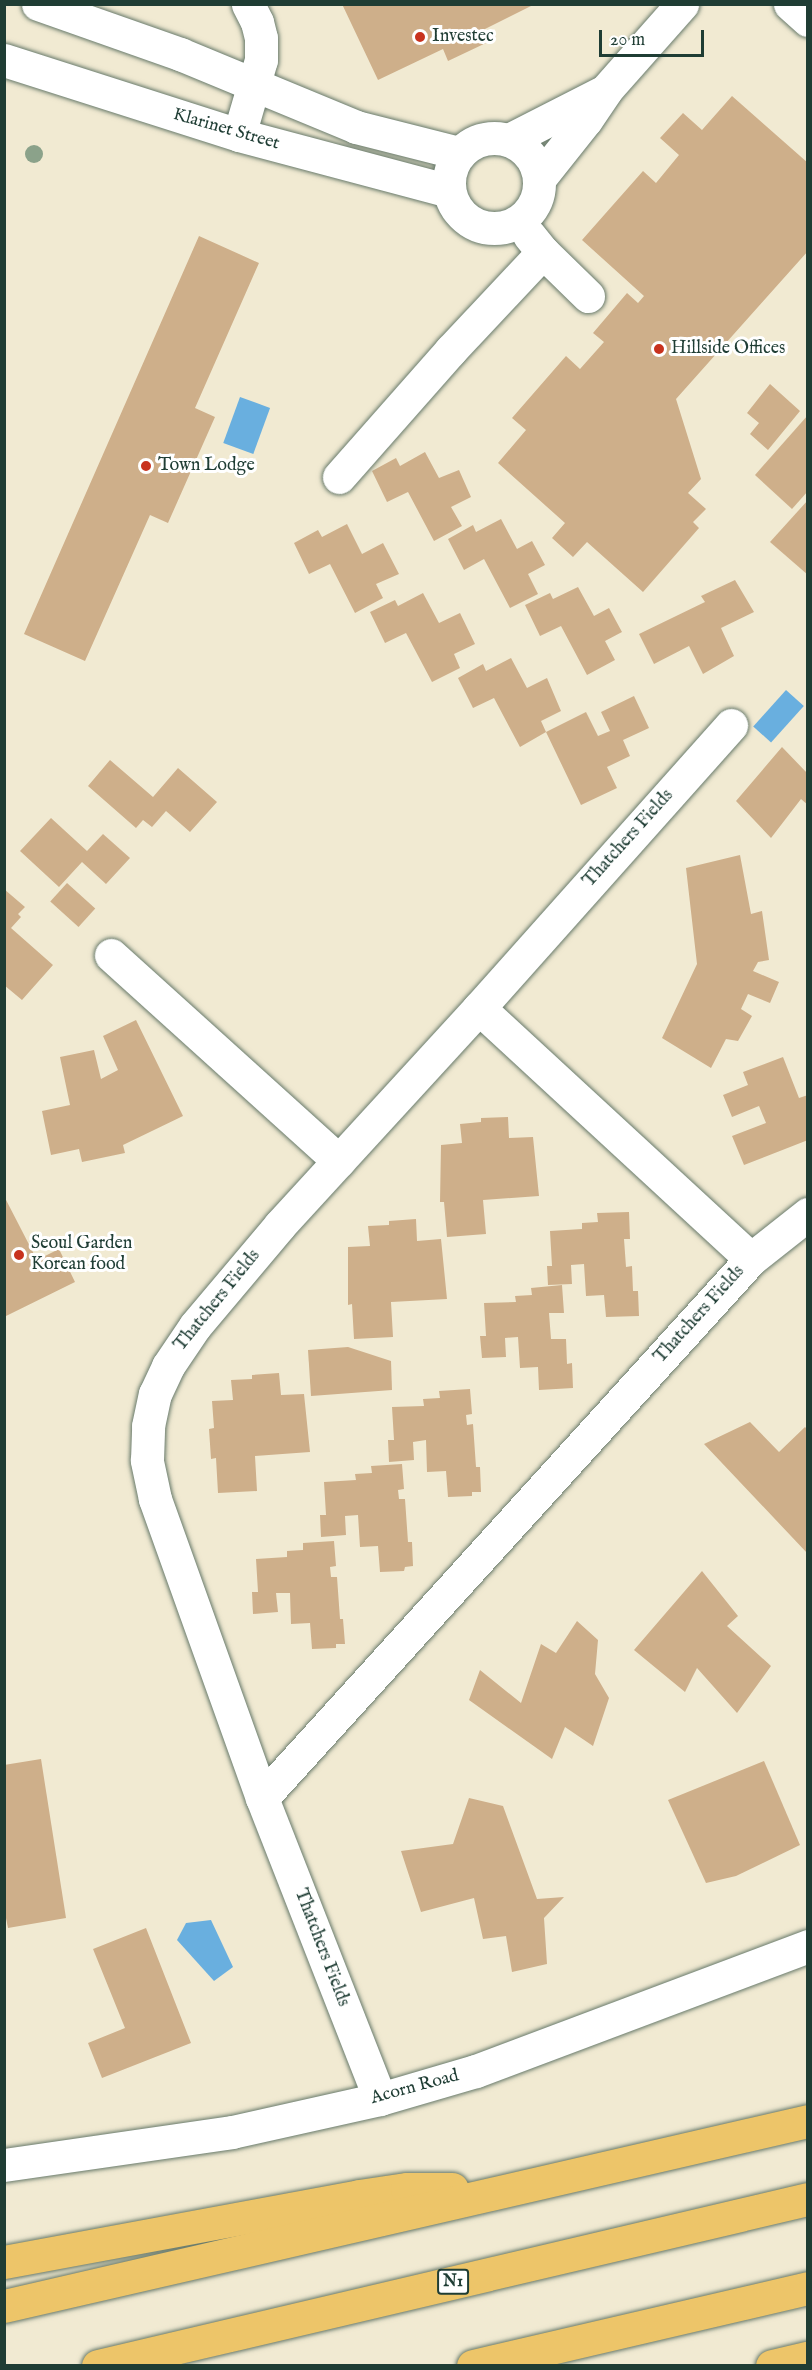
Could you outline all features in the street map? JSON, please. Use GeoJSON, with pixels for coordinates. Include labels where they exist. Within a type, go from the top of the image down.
{"type":"FeatureCollection","features":[{"type":"Feature","properties":{"kind":"highway"},"geometry":{"type":"LineString","coordinates":[[4,2306],[807,2121]]}},
{"type":"Feature","properties":{"kind":"highway"},"geometry":{"type":"LineString","coordinates":[[4,2262],[407,2189],[514,2189]]}},
{"type":"Feature","properties":{"kind":"highway","name":"N1"},"geometry":{"type":"LineString","coordinates":[[99,2366],[807,2199]]}},
{"type":"Feature","properties":{"kind":"highway"},"geometry":{"type":"LineString","coordinates":[[473,2366],[807,2288]]}},
{"type":"Feature","properties":{"kind":"highway"},"geometry":{"type":"LineString","coordinates":[[772,2366],[807,2358]]}},
{"type":"Feature","properties":{"kind":"street"},"geometry":{"type":"LineString","coordinates":[[38,4],[180,54],[356,127],[459,153]]}},
{"type":"Feature","properties":{"kind":"street"},"geometry":{"type":"LineString","coordinates":[[239,135],[261,60],[261,38],[257,22],[248,4]]}},
{"type":"Feature","properties":{"kind":"street"},"geometry":{"type":"LineString","coordinates":[[606,90],[509,140],[482,139],[459,153],[450,171],[449,191],[458,209],[472,222],[495,228],[518,221],[534,203],[539,179],[586,120],[606,90],[682,4]]}},
{"type":"Feature","properties":{"kind":"street"},"geometry":{"type":"LineString","coordinates":[[790,4],[807,20]]}},
{"type":"Feature","properties":{"kind":"street","name":"Klarinet Street"},"geometry":{"type":"LineString","coordinates":[[4,60],[239,135],[449,191]]}},
{"type":"Feature","properties":{"kind":"street"},"geometry":{"type":"LineString","coordinates":[[509,140],[530,156],[539,179]]}},
{"type":"Feature","properties":{"kind":"street"},"geometry":{"type":"LineString","coordinates":[[518,221],[543,252],[588,296]]}},
{"type":"Feature","properties":{"kind":"street"},"geometry":{"type":"LineString","coordinates":[[339,477],[450,350],[543,252]]}},
{"type":"Feature","properties":{"kind":"street","name":"Thatchers Fields"},"geometry":{"type":"LineString","coordinates":[[380,2099],[262,1798],[155,1499],[147,1460],[148,1426],[155,1394],[168,1366],[195,1326],[280,1226],[479,1008],[731,725]]}},
{"type":"Feature","properties":{"kind":"street"},"geometry":{"type":"LineString","coordinates":[[111,955],[339,1161]]}},
{"type":"Feature","properties":{"kind":"street","name":"Thatchers Fields"},"geometry":{"type":"LineString","coordinates":[[479,1008],[751,1259]]}},
{"type":"Feature","properties":{"kind":"street","name":"Thatchers Fields"},"geometry":{"type":"LineString","coordinates":[[262,1798],[751,1259],[807,1214]]}},
{"type":"Feature","properties":{"kind":"street","name":"Acorn Road"},"geometry":{"type":"LineString","coordinates":[[4,2165],[232,2132],[380,2099],[476,2071],[807,1946]]}},
{"type":"Feature","properties":{"kind":"water"},"geometry":{"type":"Polygon","coordinates":[[[240,397],[270,408],[253,454],[223,443],[240,397]]]}},
{"type":"Feature","properties":{"kind":"water"},"geometry":{"type":"Polygon","coordinates":[[[786,690],[804,706],[771,742],[753,726],[786,690]]]}},
{"type":"Feature","properties":{"kind":"water"},"geometry":{"type":"Polygon","coordinates":[[[211,1920],[233,1967],[214,1981],[177,1940],[186,1923],[211,1920]]]}},
{"type":"Feature","properties":{"kind":"building","name":"Investec"},"geometry":{"type":"Polygon","coordinates":[[[342,4],[535,4],[481,31],[486,43],[448,61],[443,49],[378,80],[342,4]]]}},
{"type":"Feature","properties":{"kind":"building","name":"Hillside Offices"},"geometry":{"type":"Polygon","coordinates":[[[732,96],[808,163],[808,251],[676,399],[701,479],[688,493],[706,509],[693,522],[699,528],[643,592],[587,542],[573,557],[552,538],[565,523],[498,463],[526,430],[512,418],[566,356],[580,369],[604,342],[593,333],[627,293],[638,303],[644,296],[582,240],[643,171],[656,183],[679,155],[660,138],[683,113],[702,130],[732,96]]]}},
{"type":"Feature","properties":{"kind":"building","name":"Town Lodge"},"geometry":{"type":"Polygon","coordinates":[[[199,236],[259,263],[195,408],[215,417],[168,523],[150,515],[85,661],[24,634],[199,236]]]}},
{"type":"Feature","properties":{"kind":"building"},"geometry":{"type":"Polygon","coordinates":[[[770,384],[800,411],[768,450],[750,434],[759,423],[747,413],[770,384]]]}},
{"type":"Feature","properties":{"kind":"building"},"geometry":{"type":"Polygon","coordinates":[[[808,415],[808,491],[792,509],[755,475],[808,415]]]}},
{"type":"Feature","properties":{"kind":"building"},"geometry":{"type":"Polygon","coordinates":[[[425,452],[439,478],[459,470],[471,497],[451,507],[462,526],[434,541],[408,492],[387,502],[372,471],[396,458],[400,466],[425,452]]]}},
{"type":"Feature","properties":{"kind":"building"},"geometry":{"type":"Polygon","coordinates":[[[808,500],[808,575],[770,542],[808,500]]]}},
{"type":"Feature","properties":{"kind":"building"},"geometry":{"type":"Polygon","coordinates":[[[501,519],[517,549],[532,541],[545,565],[528,574],[538,594],[510,608],[484,559],[464,570],[448,539],[473,525],[476,532],[501,519]]]}},
{"type":"Feature","properties":{"kind":"building"},"geometry":{"type":"Polygon","coordinates":[[[347,524],[362,554],[383,543],[399,574],[376,584],[383,598],[355,613],[330,564],[309,574],[294,543],[318,530],[322,537],[347,524]]]}},
{"type":"Feature","properties":{"kind":"building"},"geometry":{"type":"Polygon","coordinates":[[[735,580],[754,612],[721,628],[734,656],[703,674],[689,646],[654,664],[639,634],[705,602],[701,596],[735,580]]]}},
{"type":"Feature","properties":{"kind":"building"},"geometry":{"type":"Polygon","coordinates":[[[578,587],[594,616],[609,608],[622,632],[605,641],[615,660],[587,675],[561,626],[540,636],[525,605],[550,593],[553,599],[578,587]]]}},
{"type":"Feature","properties":{"kind":"building"},"geometry":{"type":"Polygon","coordinates":[[[423,593],[439,623],[460,613],[475,644],[454,654],[460,668],[432,682],[406,633],[385,643],[370,612],[395,600],[398,606],[423,593]]]}},
{"type":"Feature","properties":{"kind":"building"},"geometry":{"type":"Polygon","coordinates":[[[511,658],[527,688],[547,678],[561,711],[541,721],[546,732],[520,747],[494,698],[473,708],[458,678],[483,664],[486,671],[511,658]]]}},
{"type":"Feature","properties":{"kind":"building"},"geometry":{"type":"Polygon","coordinates":[[[634,696],[649,728],[623,740],[630,756],[607,767],[617,788],[581,805],[546,732],[586,712],[598,736],[610,731],[601,712],[634,696]]]}},
{"type":"Feature","properties":{"kind":"building"},"geometry":{"type":"Polygon","coordinates":[[[782,747],[808,774],[808,805],[801,799],[771,838],[736,801],[782,747]]]}},
{"type":"Feature","properties":{"kind":"building"},"geometry":{"type":"Polygon","coordinates":[[[110,760],[153,797],[178,768],[217,802],[190,832],[166,811],[152,827],[143,820],[136,828],[88,786],[110,760]]]}},
{"type":"Feature","properties":{"kind":"building"},"geometry":{"type":"Polygon","coordinates":[[[51,818],[87,851],[103,834],[130,858],[106,884],[82,862],[59,887],[20,851],[51,818]]]}},
{"type":"Feature","properties":{"kind":"building"},"geometry":{"type":"Polygon","coordinates":[[[740,855],[751,914],[762,911],[769,960],[758,962],[753,971],[779,982],[770,1003],[748,994],[741,1009],[752,1016],[738,1041],[726,1039],[711,1068],[662,1038],[697,964],[686,868],[740,855]]]}},
{"type":"Feature","properties":{"kind":"building"},"geometry":{"type":"Polygon","coordinates":[[[67,883],[95,908],[79,927],[50,902],[67,883]]]}},
{"type":"Feature","properties":{"kind":"building"},"geometry":{"type":"Polygon","coordinates":[[[4,889],[25,907],[18,914],[21,917],[11,928],[53,965],[22,1000],[4,985],[4,889]]]}},
{"type":"Feature","properties":{"kind":"building"},"geometry":{"type":"Polygon","coordinates":[[[136,1020],[183,1116],[123,1145],[125,1153],[82,1162],[79,1149],[51,1155],[42,1111],[70,1105],[60,1057],[94,1050],[101,1079],[118,1070],[103,1036],[136,1020]]]}},
{"type":"Feature","properties":{"kind":"building"},"geometry":{"type":"Polygon","coordinates":[[[783,1057],[799,1098],[808,1095],[808,1140],[744,1165],[732,1136],[766,1123],[759,1106],[732,1117],[723,1095],[748,1085],[743,1072],[783,1057]]]}},
{"type":"Feature","properties":{"kind":"building"},"geometry":{"type":"Polygon","coordinates":[[[508,1117],[509,1138],[533,1137],[539,1196],[483,1200],[486,1234],[447,1237],[444,1202],[440,1202],[441,1145],[462,1143],[460,1124],[481,1122],[481,1118],[508,1117]]]}},
{"type":"Feature","properties":{"kind":"building","name":"Seoul Garden Korean food"},"geometry":{"type":"Polygon","coordinates":[[[4,1196],[37,1260],[59,1249],[75,1282],[4,1317],[4,1196]]]}},
{"type":"Feature","properties":{"kind":"building"},"geometry":{"type":"Polygon","coordinates":[[[629,1212],[630,1239],[624,1239],[626,1267],[632,1266],[633,1291],[638,1291],[639,1316],[606,1317],[604,1295],[586,1296],[584,1264],[571,1265],[572,1284],[548,1285],[547,1266],[552,1266],[550,1231],[582,1229],[582,1223],[598,1222],[597,1213],[629,1212]]]}},
{"type":"Feature","properties":{"kind":"building"},"geometry":{"type":"Polygon","coordinates":[[[416,1219],[417,1241],[441,1239],[447,1299],[391,1302],[393,1337],[354,1339],[352,1304],[348,1305],[348,1247],[370,1246],[368,1226],[389,1225],[389,1221],[416,1219]]]}},
{"type":"Feature","properties":{"kind":"building"},"geometry":{"type":"Polygon","coordinates":[[[562,1285],[564,1313],[549,1313],[551,1339],[566,1339],[567,1364],[572,1363],[573,1388],[539,1390],[538,1367],[520,1368],[518,1337],[505,1338],[506,1357],[482,1358],[480,1336],[486,1336],[484,1303],[516,1302],[515,1296],[532,1295],[531,1288],[562,1285]]]}},
{"type":"Feature","properties":{"kind":"building"},"geometry":{"type":"Polygon","coordinates":[[[348,1347],[391,1361],[392,1390],[311,1396],[308,1350],[348,1347]]]}},
{"type":"Feature","properties":{"kind":"building"},"geometry":{"type":"Polygon","coordinates":[[[279,1373],[281,1395],[304,1394],[310,1452],[255,1456],[257,1491],[218,1493],[216,1458],[211,1459],[209,1429],[214,1428],[212,1401],[233,1400],[231,1380],[252,1379],[252,1375],[279,1373]]]}},
{"type":"Feature","properties":{"kind":"building"},"geometry":{"type":"Polygon","coordinates":[[[470,1389],[472,1414],[466,1415],[467,1425],[473,1424],[476,1467],[480,1467],[481,1492],[472,1492],[472,1496],[448,1497],[446,1471],[427,1472],[426,1440],[413,1442],[414,1460],[389,1462],[388,1440],[394,1440],[392,1407],[424,1406],[423,1399],[440,1398],[439,1391],[470,1389]]]}},
{"type":"Feature","properties":{"kind":"building"},"geometry":{"type":"Polygon","coordinates":[[[750,1422],[779,1452],[805,1427],[808,1430],[808,1554],[704,1444],[750,1422]]]}},
{"type":"Feature","properties":{"kind":"building"},"geometry":{"type":"Polygon","coordinates":[[[402,1464],[404,1489],[398,1490],[399,1499],[405,1499],[408,1542],[412,1542],[413,1566],[405,1567],[404,1571],[380,1572],[378,1546],[360,1547],[358,1515],[345,1516],[346,1535],[321,1537],[320,1515],[326,1515],[324,1482],[356,1480],[355,1474],[372,1473],[371,1466],[402,1464]]]}},
{"type":"Feature","properties":{"kind":"building"},"geometry":{"type":"Polygon","coordinates":[[[334,1541],[336,1566],[330,1567],[331,1577],[337,1577],[340,1619],[343,1619],[345,1644],[336,1644],[336,1648],[312,1649],[310,1623],[291,1624],[290,1593],[276,1593],[278,1612],[253,1614],[252,1592],[258,1592],[256,1559],[287,1557],[287,1551],[303,1550],[303,1543],[334,1541]]]}},
{"type":"Feature","properties":{"kind":"building"},"geometry":{"type":"Polygon","coordinates":[[[702,1571],[738,1616],[727,1626],[771,1666],[737,1713],[697,1668],[685,1692],[634,1650],[702,1571]]]}},
{"type":"Feature","properties":{"kind":"building"},"geometry":{"type":"Polygon","coordinates":[[[577,1621],[598,1640],[595,1674],[609,1698],[593,1746],[565,1727],[552,1759],[469,1700],[480,1670],[521,1703],[541,1644],[556,1653],[577,1621]]]}},
{"type":"Feature","properties":{"kind":"building"},"geometry":{"type":"Polygon","coordinates":[[[41,1759],[66,1918],[8,1928],[4,1908],[4,1765],[41,1759]]]}},
{"type":"Feature","properties":{"kind":"building"},"geometry":{"type":"Polygon","coordinates":[[[764,1761],[800,1845],[736,1876],[706,1883],[668,1800],[764,1761]]]}},
{"type":"Feature","properties":{"kind":"building"},"geometry":{"type":"Polygon","coordinates":[[[469,1798],[503,1806],[537,1899],[564,1897],[544,1918],[547,1964],[512,1972],[506,1936],[483,1939],[474,1898],[421,1912],[401,1851],[453,1844],[469,1798]]]}},
{"type":"Feature","properties":{"kind":"building"},"geometry":{"type":"Polygon","coordinates":[[[146,1928],[191,2043],[102,2078],[88,2043],[125,2028],[93,1949],[146,1928]]]}},
{"type":"Feature","properties":{"kind":"place","name":"Investec"},"geometry":{"type":"Point","coordinates":[420,37]}},
{"type":"Feature","properties":{"kind":"place","name":"Hillside Offices"},"geometry":{"type":"Point","coordinates":[659,349]}},
{"type":"Feature","properties":{"kind":"place","name":"Town Lodge"},"geometry":{"type":"Point","coordinates":[146,466]}},
{"type":"Feature","properties":{"kind":"place","name":"Seoul Garden Korean food"},"geometry":{"type":"Point","coordinates":[19,1255]}}]}
